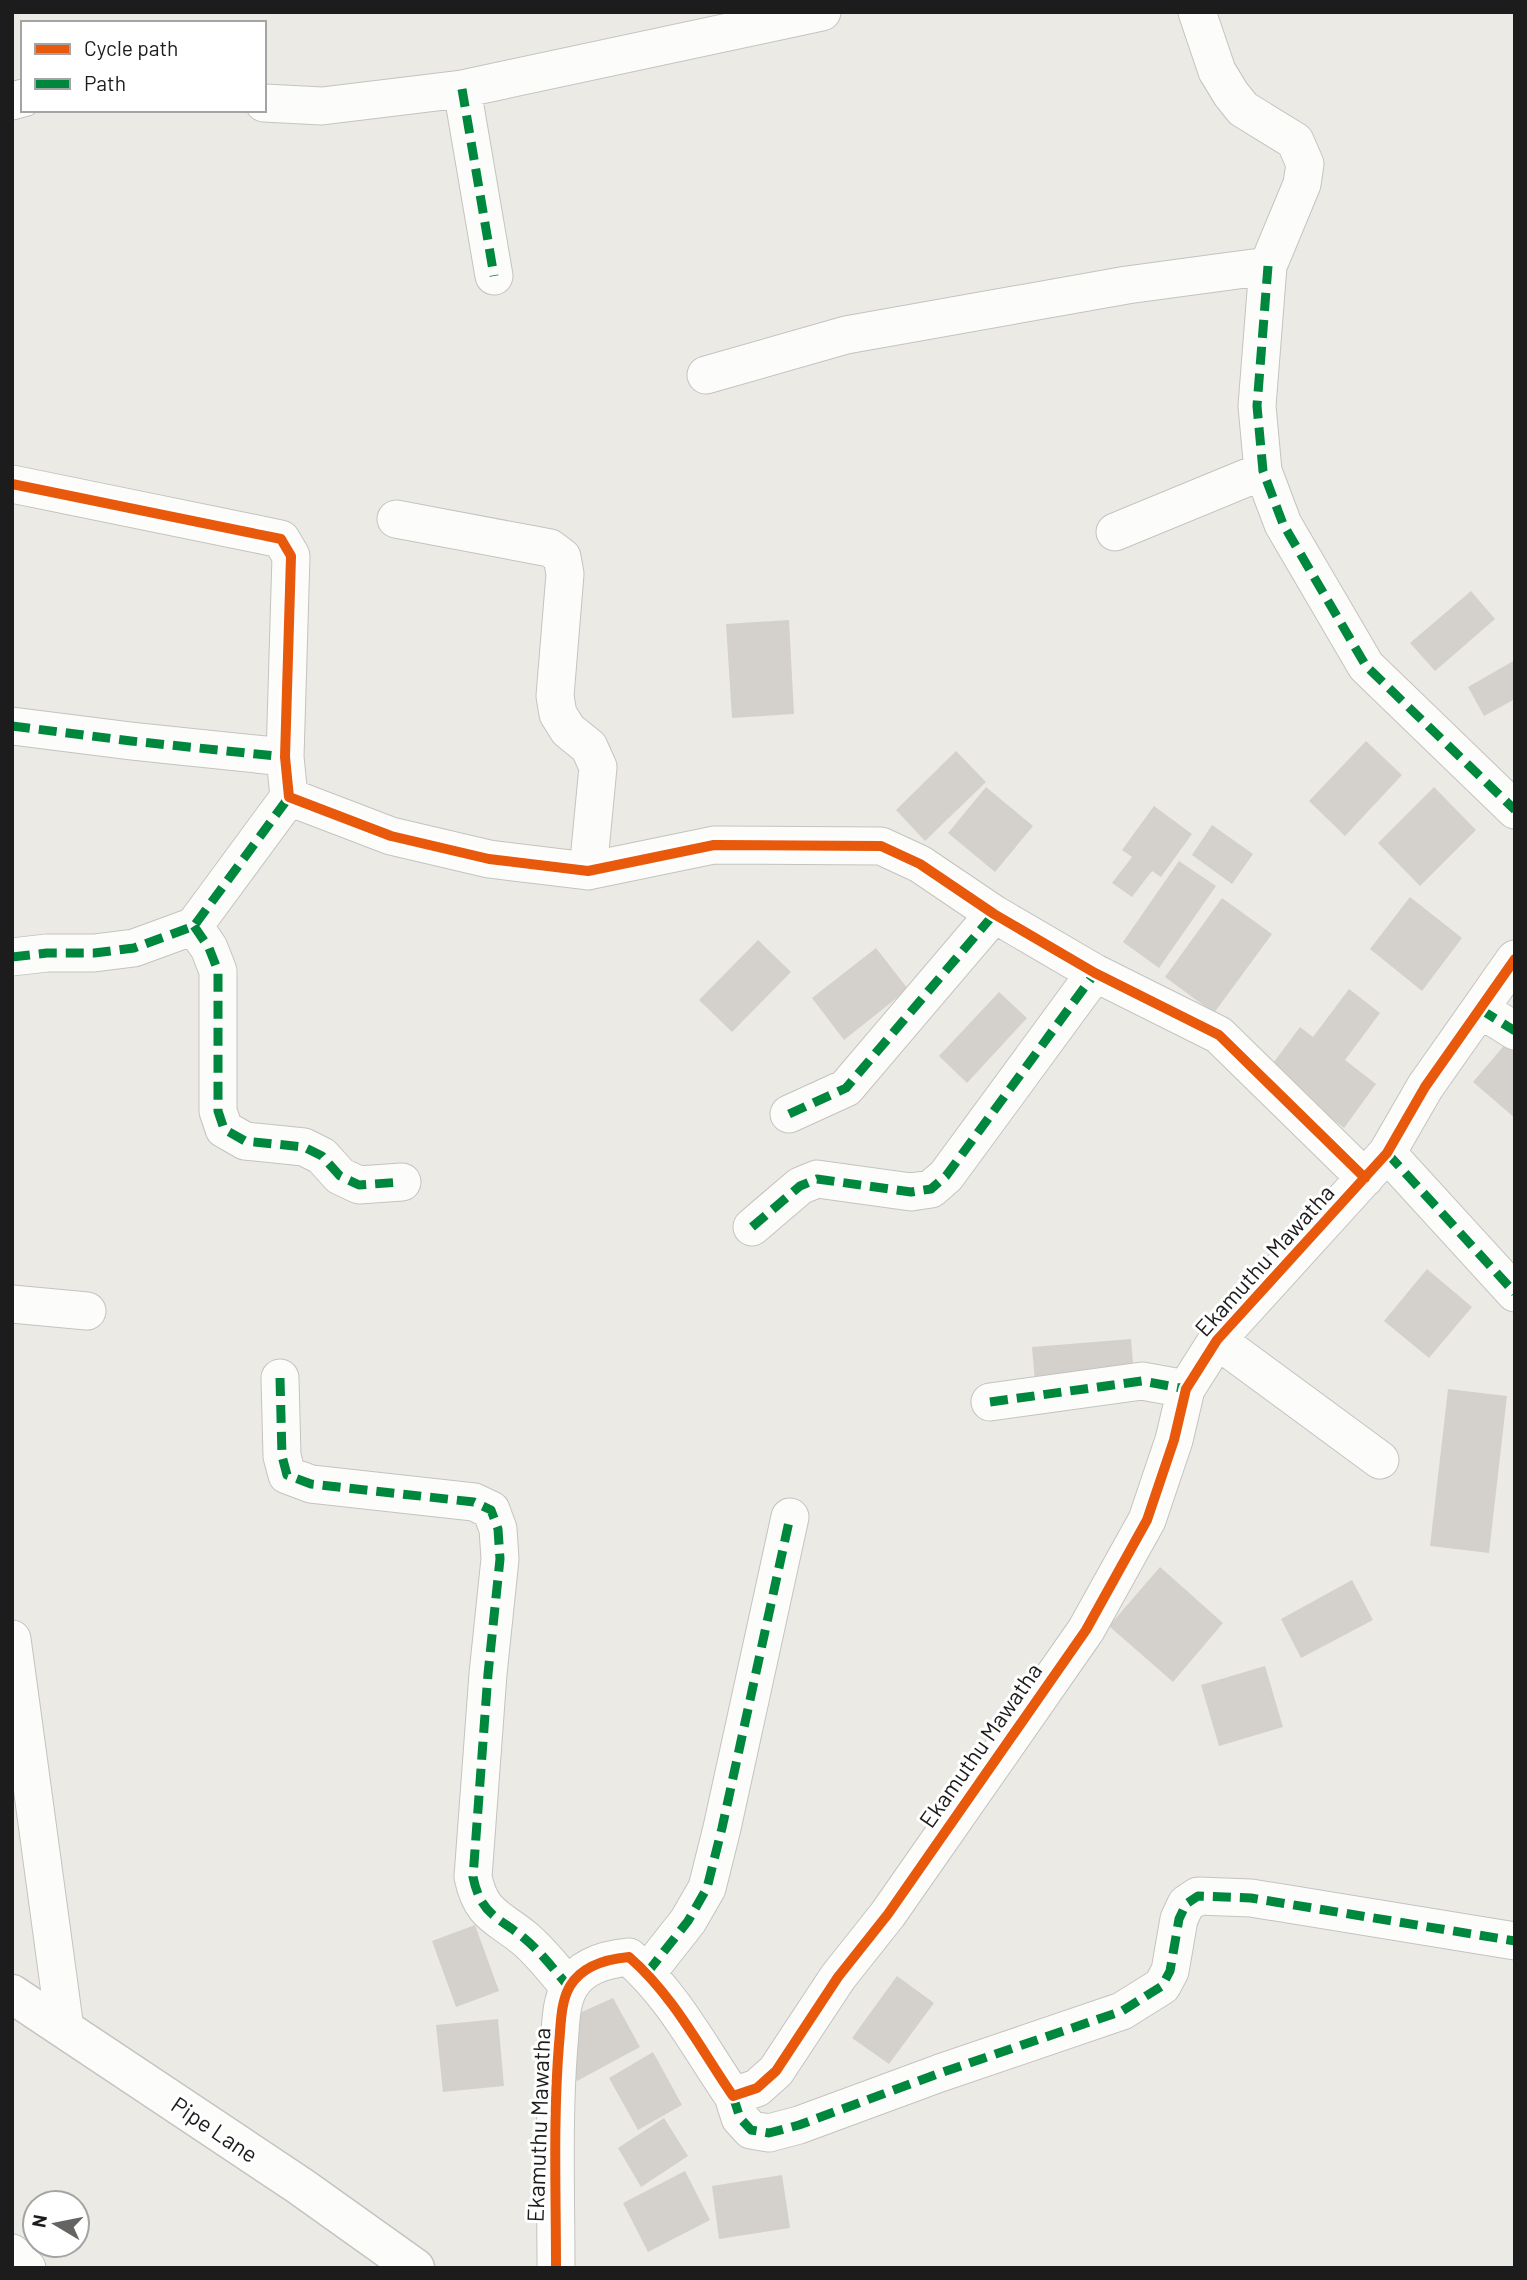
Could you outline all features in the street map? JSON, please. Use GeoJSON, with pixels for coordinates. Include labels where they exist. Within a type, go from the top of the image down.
{"type":"FeatureCollection","features":[{"type":"Feature","properties":{"kind":"street"},"geometry":{"type":"LineString","coordinates":[[266,103],[322,106],[462,89],[822,12]]}},
{"type":"Feature","properties":{"kind":"street"},"geometry":{"type":"LineString","coordinates":[[1197,12],[1216,71],[1231,94],[1242,109],[1295,141],[1305,164],[1302,184],[1268,266],[1257,406],[1263,471],[1283,524],[1366,666],[1515,810]]}},
{"type":"Feature","properties":{"kind":"street"},"geometry":{"type":"LineString","coordinates":[[462,89],[494,276]]}},
{"type":"Feature","properties":{"kind":"street"},"geometry":{"type":"LineString","coordinates":[[706,375],[846,335],[1127,285],[1268,266]]}},
{"type":"Feature","properties":{"kind":"street"},"geometry":{"type":"LineString","coordinates":[[1115,532],[1263,471]]}},
{"type":"Feature","properties":{"kind":"street"},"geometry":{"type":"LineString","coordinates":[[12,484],[281,539],[291,556],[285,757],[289,797],[194,926],[134,948],[12,957]]}},
{"type":"Feature","properties":{"kind":"street"},"geometry":{"type":"LineString","coordinates":[[396,519],[550,548],[562,558],[565,574],[555,696],[558,714],[568,730],[589,747],[598,767],[588,871]]}},
{"type":"Feature","properties":{"kind":"street"},"geometry":{"type":"LineString","coordinates":[[12,726],[285,757]]}},
{"type":"Feature","properties":{"kind":"street"},"geometry":{"type":"LineString","coordinates":[[289,797],[391,836],[489,859],[588,871],[714,845],[881,846],[920,864],[994,915],[1095,973],[1219,1035],[1376,1166],[1515,1293]]}},
{"type":"Feature","properties":{"kind":"street"},"geometry":{"type":"LineString","coordinates":[[789,1114],[846,1088],[994,915]]}},
{"type":"Feature","properties":{"kind":"street"},"geometry":{"type":"LineString","coordinates":[[194,926],[209,948],[218,971],[218,1111],[224,1129],[245,1141],[304,1147],[321,1156],[340,1176],[359,1185],[402,1182]]}},
{"type":"Feature","properties":{"kind":"street","name":"Ekamuthu Mawatha"},"geometry":{"type":"LineString","coordinates":[[733,2096],[757,2088],[776,2071],[838,1978],[888,1914],[1086,1630],[1147,1520],[1174,1440],[1186,1389],[1217,1340],[1376,1166],[1426,1087],[1515,959]]}},
{"type":"Feature","properties":{"kind":"street"},"geometry":{"type":"LineString","coordinates":[[752,1227],[800,1186],[817,1179],[911,1192],[931,1189],[946,1176],[1095,973]]}},
{"type":"Feature","properties":{"kind":"street"},"geometry":{"type":"LineString","coordinates":[[1480,1009],[1515,1031]]}},
{"type":"Feature","properties":{"kind":"street"},"geometry":{"type":"LineString","coordinates":[[12,1304],[87,1311]]}},
{"type":"Feature","properties":{"kind":"street"},"geometry":{"type":"LineString","coordinates":[[1217,1340],[1380,1460]]}},
{"type":"Feature","properties":{"kind":"street"},"geometry":{"type":"LineString","coordinates":[[280,1377],[282,1456],[287,1475],[311,1483],[474,1502],[491,1510],[498,1529],[500,1559],[488,1674],[473,1877],[477,1895],[488,1912],[526,1939],[569,1987],[586,1969],[617,1958],[629,1957],[647,1973],[696,2037],[733,2096],[740,2119],[751,2130],[769,2133],[799,2125],[940,2073],[1122,2011],[1162,1986],[1170,1971],[1179,1919],[1186,1904],[1198,1896],[1251,1898],[1515,1941]]}},
{"type":"Feature","properties":{"kind":"street"},"geometry":{"type":"LineString","coordinates":[[990,1402],[1142,1381],[1186,1389]]}},
{"type":"Feature","properties":{"kind":"street"},"geometry":{"type":"LineString","coordinates":[[647,1973],[688,1921],[707,1888],[790,1517]]}},
{"type":"Feature","properties":{"kind":"street"},"geometry":{"type":"LineString","coordinates":[[12,1639],[65,2029]]}},
{"type":"Feature","properties":{"kind":"street","name":"Ekamuthu Mawatha"},"geometry":{"type":"LineString","coordinates":[[556,2268],[555,2092],[562,2008],[569,1987]]}},
{"type":"Feature","properties":{"kind":"street","name":"Pipe Lane"},"geometry":{"type":"LineString","coordinates":[[12,1994],[300,2186],[415,2268]]}},
{"type":"Feature","properties":{"kind":"street"},"geometry":{"type":"LineString","coordinates":[[12,2253],[27,2268]]}},
{"type":"Feature","properties":{"kind":"building"},"geometry":{"type":"Polygon","coordinates":[[[1471,591],[1495,619],[1435,671],[1410,643],[1471,591]]]}},
{"type":"Feature","properties":{"kind":"building"},"geometry":{"type":"Polygon","coordinates":[[[789,620],[794,714],[732,718],[726,624],[789,620]]]}},
{"type":"Feature","properties":{"kind":"building"},"geometry":{"type":"Polygon","coordinates":[[[1515,660],[1515,699],[1484,716],[1468,687],[1515,660]]]}},
{"type":"Feature","properties":{"kind":"building"},"geometry":{"type":"Polygon","coordinates":[[[1366,741],[1402,775],[1345,836],[1309,801],[1366,741]]]}},
{"type":"Feature","properties":{"kind":"building"},"geometry":{"type":"Polygon","coordinates":[[[956,751],[986,782],[925,841],[896,810],[956,751]]]}},
{"type":"Feature","properties":{"kind":"building"},"geometry":{"type":"Polygon","coordinates":[[[986,787],[1033,826],[995,872],[948,833],[986,787]]]}},
{"type":"Feature","properties":{"kind":"building"},"geometry":{"type":"Polygon","coordinates":[[[1434,787],[1476,830],[1420,886],[1378,843],[1434,787]]]}},
{"type":"Feature","properties":{"kind":"building"},"geometry":{"type":"Polygon","coordinates":[[[1154,806],[1192,834],[1161,877],[1152,871],[1132,897],[1112,883],[1132,857],[1122,850],[1154,806]]]}},
{"type":"Feature","properties":{"kind":"building"},"geometry":{"type":"Polygon","coordinates":[[[1212,825],[1253,854],[1232,884],[1192,855],[1212,825]]]}},
{"type":"Feature","properties":{"kind":"building"},"geometry":{"type":"Polygon","coordinates":[[[1179,861],[1216,886],[1159,968],[1123,942],[1179,861]]]}},
{"type":"Feature","properties":{"kind":"building"},"geometry":{"type":"Polygon","coordinates":[[[1410,897],[1462,938],[1422,991],[1370,949],[1410,897]]]}},
{"type":"Feature","properties":{"kind":"building"},"geometry":{"type":"Polygon","coordinates":[[[1222,898],[1272,934],[1214,1013],[1165,977],[1222,898]]]}},
{"type":"Feature","properties":{"kind":"building"},"geometry":{"type":"Polygon","coordinates":[[[758,940],[791,972],[732,1032],[699,1000],[758,940]]]}},
{"type":"Feature","properties":{"kind":"building"},"geometry":{"type":"Polygon","coordinates":[[[876,948],[908,989],[844,1040],[812,998],[876,948]]]}},
{"type":"Feature","properties":{"kind":"building"},"geometry":{"type":"Polygon","coordinates":[[[1349,989],[1380,1013],[1345,1060],[1376,1084],[1344,1128],[1268,1070],[1300,1027],[1313,1037],[1349,989]]]}},
{"type":"Feature","properties":{"kind":"building"},"geometry":{"type":"Polygon","coordinates":[[[999,992],[1027,1018],[967,1083],[939,1056],[999,992]]]}},
{"type":"Feature","properties":{"kind":"building"},"geometry":{"type":"Polygon","coordinates":[[[1513,1035],[1515,1037],[1515,1118],[1473,1082],[1513,1035]]]}},
{"type":"Feature","properties":{"kind":"building"},"geometry":{"type":"Polygon","coordinates":[[[1427,1269],[1472,1307],[1429,1358],[1384,1321],[1427,1269]]]}},
{"type":"Feature","properties":{"kind":"building"},"geometry":{"type":"Polygon","coordinates":[[[1131,1339],[1136,1398],[1037,1406],[1032,1347],[1131,1339]]]}},
{"type":"Feature","properties":{"kind":"building"},"geometry":{"type":"Polygon","coordinates":[[[1448,1389],[1507,1396],[1489,1553],[1430,1546],[1448,1389]]]}},
{"type":"Feature","properties":{"kind":"building"},"geometry":{"type":"Polygon","coordinates":[[[1160,1567],[1223,1623],[1173,1682],[1109,1626],[1160,1567]]]}},
{"type":"Feature","properties":{"kind":"building"},"geometry":{"type":"Polygon","coordinates":[[[1352,1580],[1373,1620],[1301,1658],[1281,1619],[1352,1580]]]}},
{"type":"Feature","properties":{"kind":"building"},"geometry":{"type":"Polygon","coordinates":[[[1265,1666],[1283,1727],[1219,1746],[1201,1685],[1265,1666]]]}},
{"type":"Feature","properties":{"kind":"building"},"geometry":{"type":"Polygon","coordinates":[[[475,1925],[499,1991],[456,2007],[432,1941],[475,1925]]]}},
{"type":"Feature","properties":{"kind":"building"},"geometry":{"type":"Polygon","coordinates":[[[897,1976],[934,2003],[889,2064],[852,2038],[897,1976]]]}},
{"type":"Feature","properties":{"kind":"building"},"geometry":{"type":"Polygon","coordinates":[[[613,1998],[640,2047],[577,2081],[566,2060],[575,2015],[613,1998]]]}},
{"type":"Feature","properties":{"kind":"building"},"geometry":{"type":"Polygon","coordinates":[[[498,2019],[504,2086],[443,2092],[436,2025],[498,2019]]]}},
{"type":"Feature","properties":{"kind":"building"},"geometry":{"type":"Polygon","coordinates":[[[653,2052],[682,2105],[638,2130],[609,2078],[653,2052]]]}},
{"type":"Feature","properties":{"kind":"building"},"geometry":{"type":"Polygon","coordinates":[[[664,2118],[688,2156],[641,2187],[618,2148],[664,2118]]]}},
{"type":"Feature","properties":{"kind":"building"},"geometry":{"type":"Polygon","coordinates":[[[685,2171],[710,2220],[648,2252],[623,2203],[685,2171]]]}},
{"type":"Feature","properties":{"kind":"building"},"geometry":{"type":"Polygon","coordinates":[[[782,2175],[790,2228],[719,2239],[712,2186],[782,2175]]]}},
{"type":"Feature","properties":{"kind":"marked path"},"geometry":{"type":"LineString","coordinates":[[462,89],[494,276]]}},
{"type":"Feature","properties":{"kind":"marked path"},"geometry":{"type":"LineString","coordinates":[[1268,266],[1257,406],[1263,471],[1283,524],[1366,666],[1515,810]]}},
{"type":"Feature","properties":{"kind":"marked path"},"geometry":{"type":"LineString","coordinates":[[12,726],[285,757]]}},
{"type":"Feature","properties":{"kind":"marked path"},"geometry":{"type":"LineString","coordinates":[[12,957],[134,948],[194,926],[289,797]]}},
{"type":"Feature","properties":{"kind":"marked path"},"geometry":{"type":"LineString","coordinates":[[789,1114],[846,1088],[994,914]]}},
{"type":"Feature","properties":{"kind":"marked path"},"geometry":{"type":"LineString","coordinates":[[194,926],[209,948],[218,971],[218,1111],[224,1129],[245,1141],[304,1147],[322,1156],[340,1176],[359,1185],[402,1182]]}},
{"type":"Feature","properties":{"kind":"marked path"},"geometry":{"type":"LineString","coordinates":[[752,1227],[800,1186],[817,1179],[911,1192],[931,1189],[946,1176],[1095,973]]}},
{"type":"Feature","properties":{"kind":"marked path"},"geometry":{"type":"LineString","coordinates":[[1480,1009],[1515,1031]]}},
{"type":"Feature","properties":{"kind":"marked path"},"geometry":{"type":"LineString","coordinates":[[1387,1153],[1515,1293]]}},
{"type":"Feature","properties":{"kind":"marked path"},"geometry":{"type":"LineString","coordinates":[[280,1378],[282,1456],[287,1475],[311,1484],[474,1502],[491,1510],[498,1529],[500,1559],[488,1674],[473,1877],[476,1890],[491,1913],[530,1943],[569,1987]]}},
{"type":"Feature","properties":{"kind":"marked path"},"geometry":{"type":"LineString","coordinates":[[990,1402],[1142,1381],[1186,1389]]}},
{"type":"Feature","properties":{"kind":"marked path"},"geometry":{"type":"LineString","coordinates":[[647,1973],[688,1921],[707,1888],[790,1517]]}},
{"type":"Feature","properties":{"kind":"marked path"},"geometry":{"type":"LineString","coordinates":[[733,2096],[740,2118],[751,2130],[769,2133],[799,2125],[940,2073],[1122,2011],[1162,1986],[1170,1971],[1179,1919],[1186,1904],[1198,1896],[1251,1898],[1515,1941]]}},
{"type":"Feature","properties":{"kind":"cycle path"},"geometry":{"type":"LineString","coordinates":[[12,484],[281,539],[291,556],[285,757],[289,797],[391,836],[489,859],[588,871],[714,845],[881,846],[920,864],[994,914],[1095,973],[1219,1035],[1365,1178]]}},
{"type":"Feature","properties":{"kind":"cycle path"},"geometry":{"type":"LineString","coordinates":[[556,2268],[557,2072],[564,2000],[575,1979],[596,1965],[629,1957],[673,2005],[733,2096],[757,2088],[776,2071],[838,1977],[888,1914],[1086,1630],[1147,1520],[1174,1440],[1186,1389],[1217,1340],[1387,1153],[1425,1087],[1515,959]]}}]}
